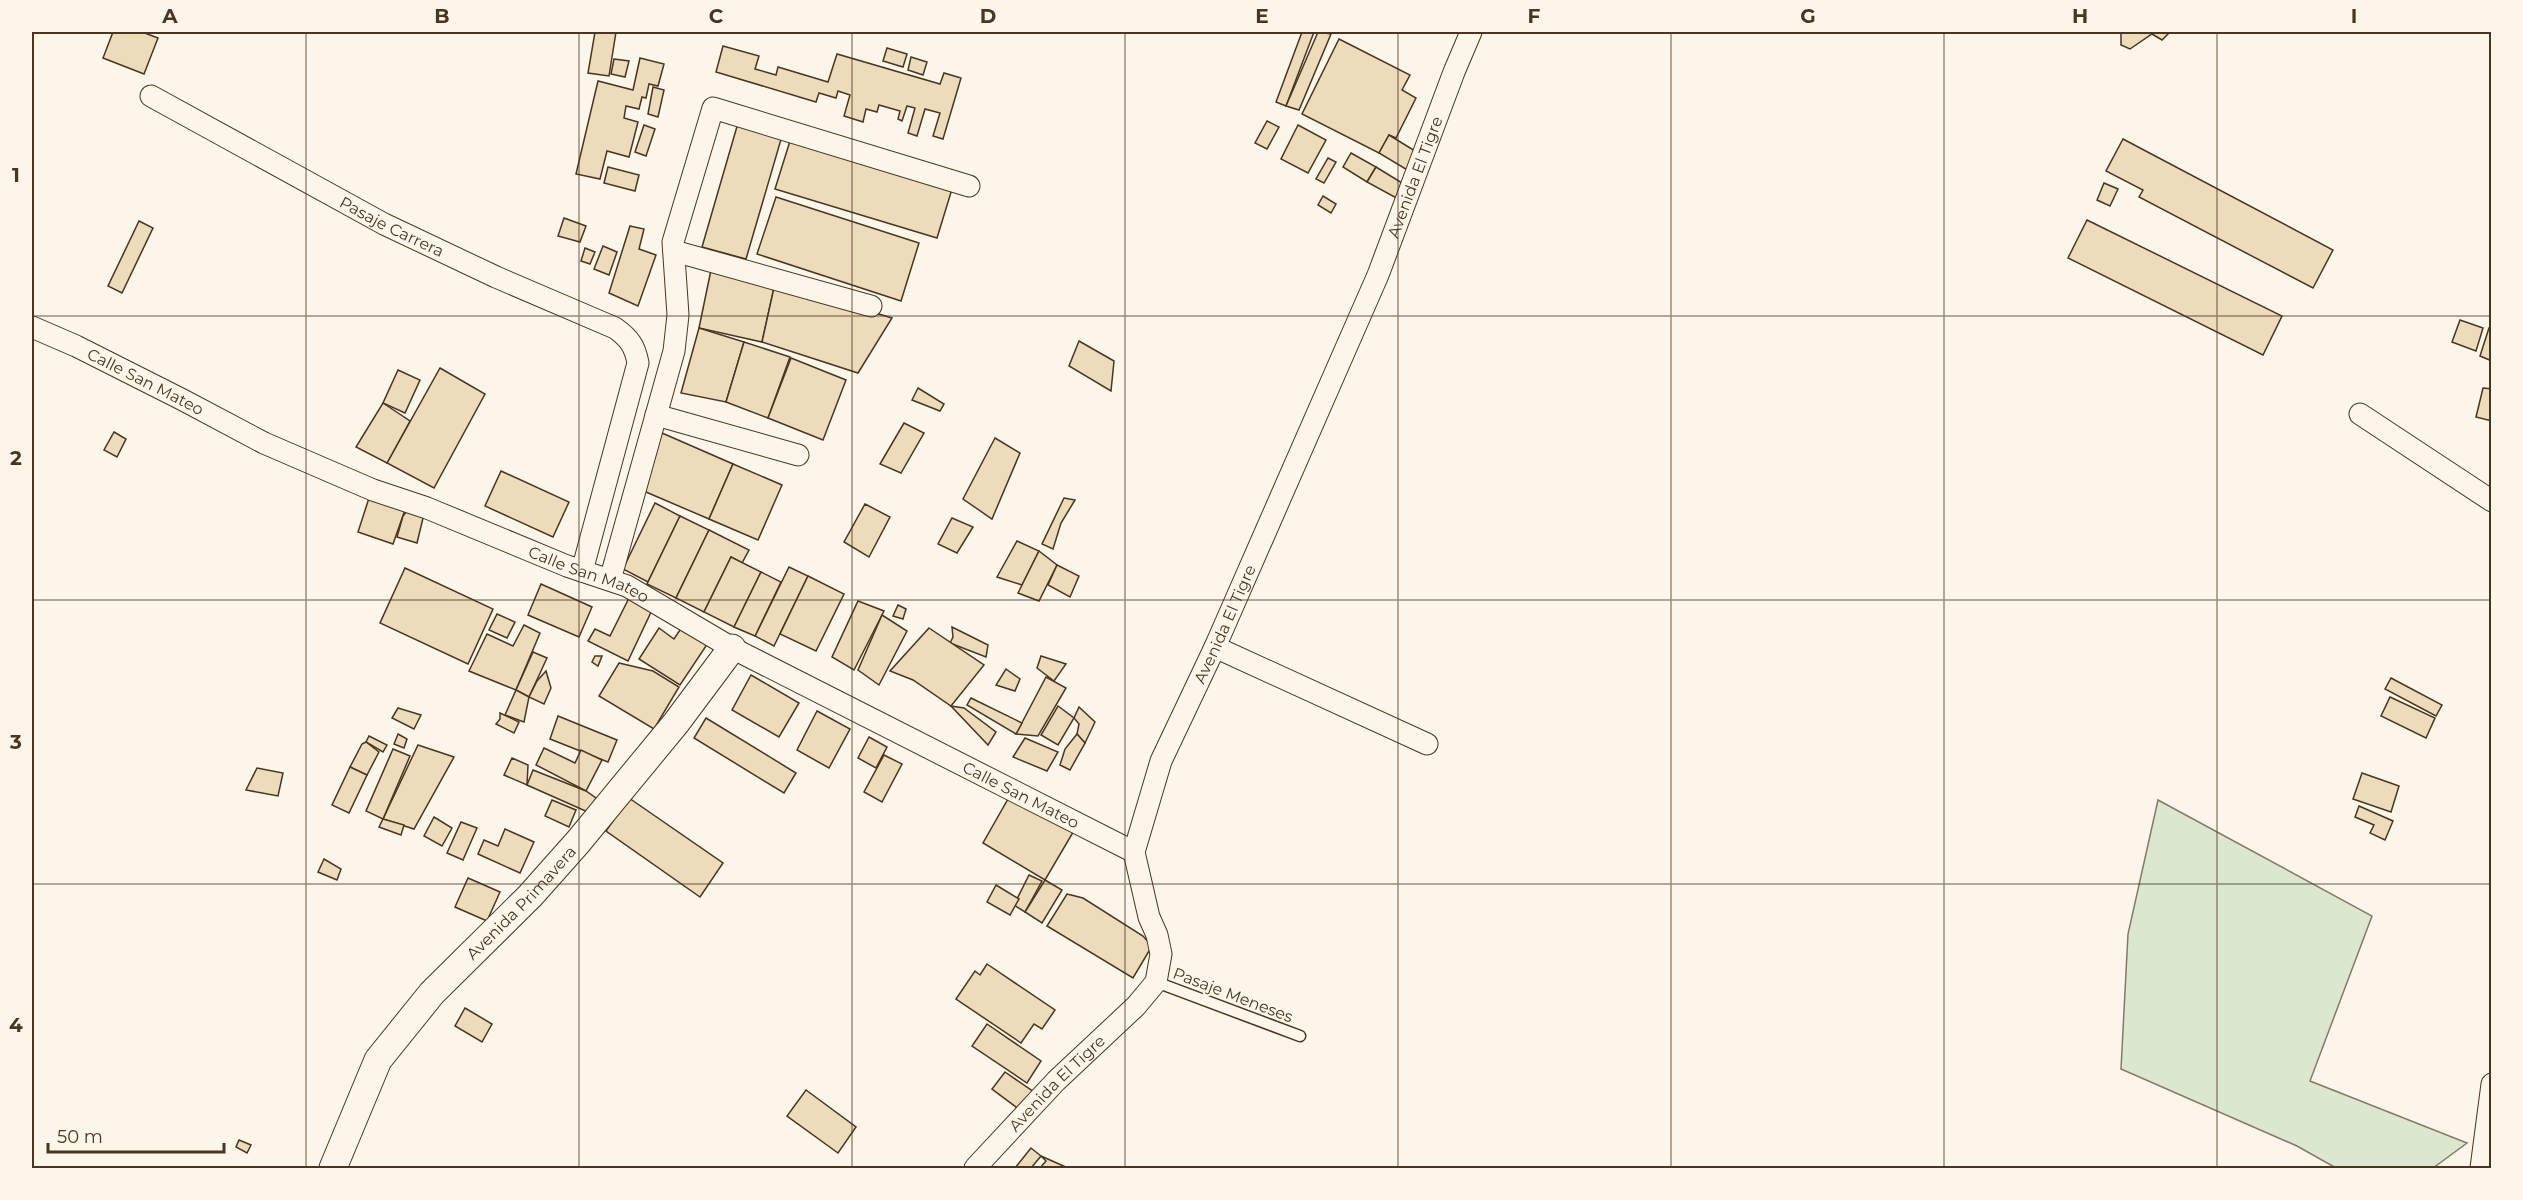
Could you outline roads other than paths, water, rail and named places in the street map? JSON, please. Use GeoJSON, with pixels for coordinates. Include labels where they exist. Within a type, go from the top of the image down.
{"type":"FeatureCollection","features":[{"type":"Feature","properties":{"kind":"street","name":"Avenida El Tigre"},"geometry":{"type":"LineString","coordinates":[[975,1168],[1056,1081],[1136,1006],[1156,982],[1161,954],[1157,935],[1149,917],[1134,852],[1161,761],[1215,647],[1378,276],[1454,72],[1472,32]]}},
{"type":"Feature","properties":{"kind":"street","name":"Pasaje Carrera"},"geometry":{"type":"LineString","coordinates":[[151,96],[384,224],[496,277],[615,328],[625,335],[635,348],[638,363],[582,571]]}},
{"type":"Feature","properties":{"kind":"street"},"geometry":{"type":"LineString","coordinates":[[610,580],[674,351],[678,315],[673,242],[713,108],[969,186]]}},
{"type":"Feature","properties":{"kind":"street"},"geometry":{"type":"LineString","coordinates":[[674,251],[871,306]]}},
{"type":"Feature","properties":{"kind":"street","name":"Calle San Mateo"},"geometry":{"type":"LineString","coordinates":[[32,327],[76,346],[264,443],[373,490],[426,508],[582,571],[627,586],[732,648],[1134,852]]}},
{"type":"Feature","properties":{"kind":"street"},"geometry":{"type":"LineString","coordinates":[[2360,414],[2492,501]]}},
{"type":"Feature","properties":{"kind":"street"},"geometry":{"type":"LineString","coordinates":[[656,415],[798,455]]}},
{"type":"Feature","properties":{"kind":"street"},"geometry":{"type":"LineString","coordinates":[[1215,647],[1427,744]]}},
{"type":"Feature","properties":{"kind":"street","name":"Avenida Primavera"},"geometry":{"type":"LineString","coordinates":[[333,1168],[378,1060],[432,993],[530,896],[578,842],[676,723],[732,648]]}},
{"type":"Feature","properties":{"kind":"street"},"geometry":{"type":"LineString","coordinates":[[2481,1168],[2492,1084]]}},
{"type":"Feature","properties":{"kind":"lane","name":"Pasaje Meneses"},"geometry":{"type":"LineString","coordinates":[[1156,982],[1300,1036]]}}]}
